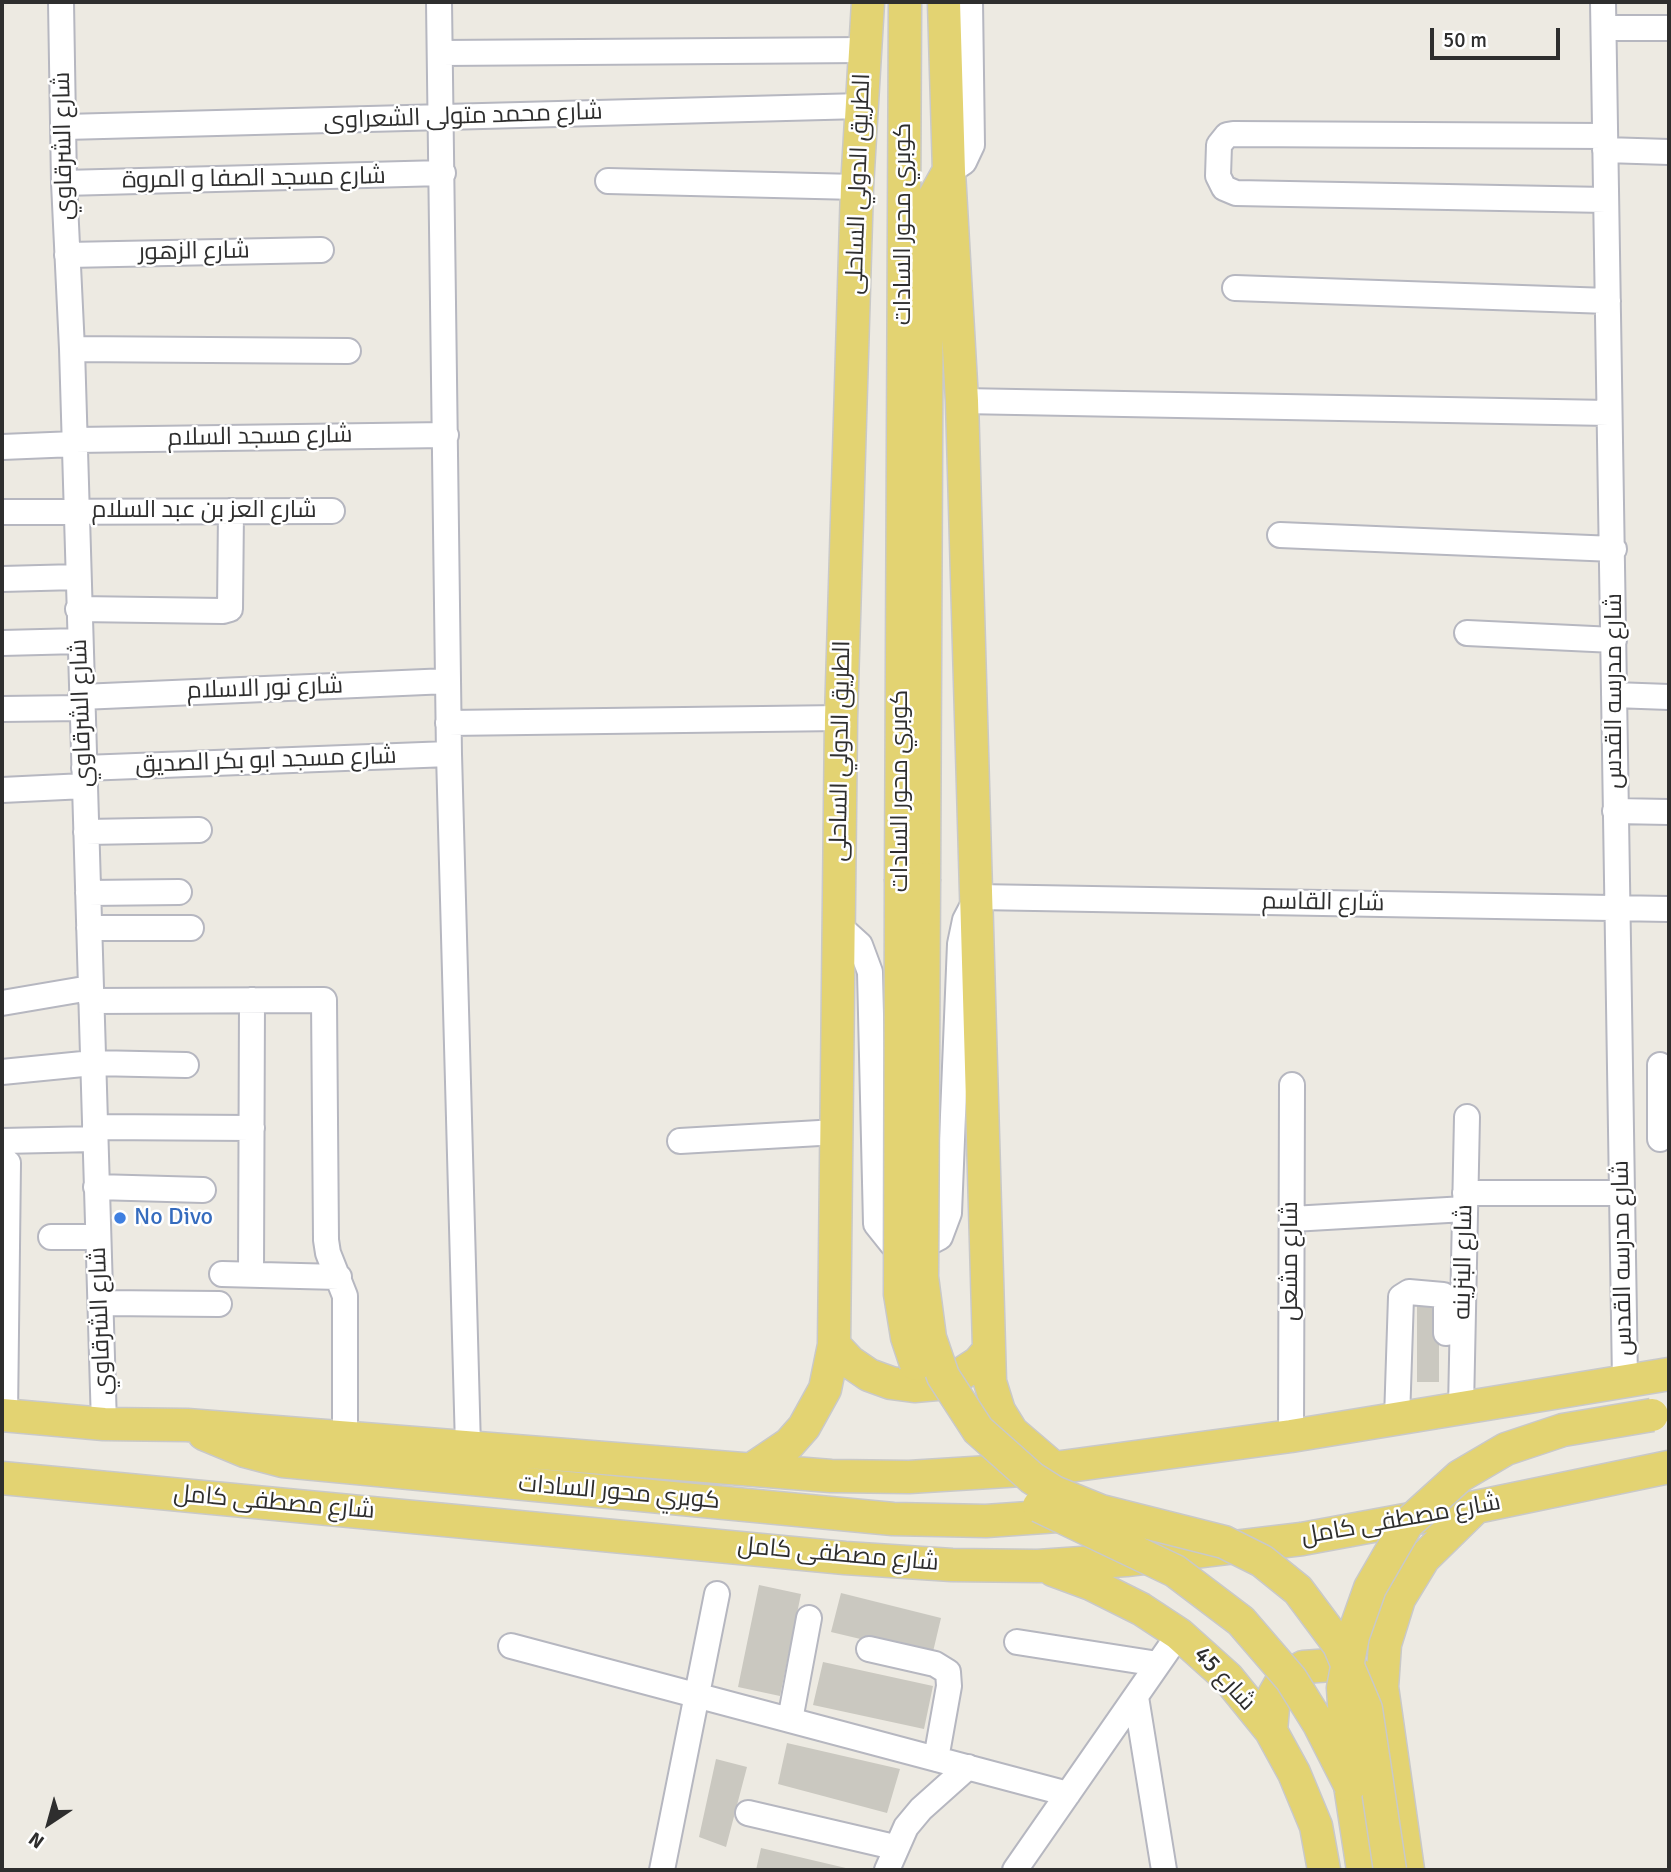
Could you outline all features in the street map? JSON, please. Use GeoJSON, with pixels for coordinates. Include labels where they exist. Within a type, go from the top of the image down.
{"type":"FeatureCollection","features":[{"type":"Feature","properties":{"kind":"main road","name":"الطريق الدولي الساحلى"},"geometry":{"type":"LineString","coordinates":[[752,1469],[789,1444],[804,1427],[825,1389],[834,1345],[841,718],[858,187],[868,2]]}},
{"type":"Feature","properties":{"kind":"main road","name":"كوبري محور السادات"},"geometry":{"type":"LineString","coordinates":[[905,2],[913,879],[922,1277],[930,1338],[953,1394],[994,1448],[1032,1478],[1054,1492],[1101,1511],[1204,1535],[1244,1550],[1281,1574],[1314,1607],[1344,1655],[1366,1709],[1390,1870]]}},
{"type":"Feature","properties":{"kind":"main road"},"geometry":{"type":"LineString","coordinates":[[943,2],[962,401],[990,1382],[999,1411],[1012,1432],[1054,1468]]}},
{"type":"Feature","properties":{"kind":"main road","name":"كوبري محور السادات"},"geometry":{"type":"LineString","coordinates":[[949,172],[932,201],[927,233],[913,879],[900,1294],[907,1337],[924,1382],[962,1442],[1014,1490],[1069,1522],[1175,1571],[1241,1621],[1291,1679],[1319,1724],[1350,1785]]}},
{"type":"Feature","properties":{"kind":"main road"},"geometry":{"type":"LineString","coordinates":[[834,1345],[850,1362],[869,1375],[914,1386],[937,1384],[958,1376],[978,1363],[989,1350]]}},
{"type":"Feature","properties":{"kind":"main road"},"geometry":{"type":"LineString","coordinates":[[4,1416],[104,1424],[187,1425],[831,1476],[909,1477],[1054,1468],[1290,1436],[1669,1374]]}},
{"type":"Feature","properties":{"kind":"main road","name":"كوبري محور السادات"},"geometry":{"type":"LineString","coordinates":[[1363,1870],[1343,1716],[1347,1662],[1370,1588],[1407,1524],[1451,1483],[1506,1449],[1563,1430],[1669,1412]]}},
{"type":"Feature","properties":{"kind":"main road","name":"كوبري محور السادات"},"geometry":{"type":"LineString","coordinates":[[187,1425],[245,1451],[311,1463],[893,1519],[986,1521],[1101,1511]]}},
{"type":"Feature","properties":{"kind":"main road","name":"شارع مصطفى كامل"},"geometry":{"type":"LineString","coordinates":[[2,1478],[845,1558],[1038,1566],[1227,1549],[1376,1526],[1669,1467]]}},
{"type":"Feature","properties":{"kind":"main road"},"geometry":{"type":"LineString","coordinates":[[1408,1870],[1382,1687],[1385,1644],[1391,1622],[1410,1578],[1439,1539],[1476,1507]]}},
{"type":"Feature","properties":{"kind":"main road","name":"شارع 45"},"geometry":{"type":"LineString","coordinates":[[1038,1566],[1117,1595],[1179,1634],[1228,1678],[1270,1731],[1306,1799],[1316,1826],[1324,1870]]}},
{"type":"Feature","properties":{"kind":"main road"},"geometry":{"type":"LineString","coordinates":[[1270,1731],[1274,1695],[1282,1682],[1303,1667],[1332,1665],[1358,1672],[1382,1687]]}},
{"type":"Feature","properties":{"kind":"street","name":"شارع الشرقاوي"},"geometry":{"type":"LineString","coordinates":[[61,2],[64,183],[75,442],[104,1424]]}},
{"type":"Feature","properties":{"kind":"street"},"geometry":{"type":"LineString","coordinates":[[439,2],[448,723],[468,1446]]}},
{"type":"Feature","properties":{"kind":"street"},"geometry":{"type":"LineString","coordinates":[[949,172],[964,162],[972,145],[970,2]]}},
{"type":"Feature","properties":{"kind":"street","name":"شارع مدرسه القدس"},"geometry":{"type":"LineString","coordinates":[[1603,2],[1609,413],[1614,549],[1615,811],[1625,1380]]}},
{"type":"Feature","properties":{"kind":"street"},"geometry":{"type":"LineString","coordinates":[[1604,27],[1669,28]]}},
{"type":"Feature","properties":{"kind":"street"},"geometry":{"type":"LineString","coordinates":[[441,53],[865,50]]}},
{"type":"Feature","properties":{"kind":"street","name":"شارع محمد متولى الشعراوى"},"geometry":{"type":"LineString","coordinates":[[65,127],[862,106]]}},
{"type":"Feature","properties":{"kind":"street"},"geometry":{"type":"LineString","coordinates":[[1606,200],[1230,192],[1220,182],[1218,151],[1222,139],[1233,134],[1605,143],[1669,152]]}},
{"type":"Feature","properties":{"kind":"street","name":"شارع مسجد الصفا و المروة"},"geometry":{"type":"LineString","coordinates":[[64,183],[443,173]]}},
{"type":"Feature","properties":{"kind":"street"},"geometry":{"type":"LineString","coordinates":[[608,181],[858,187]]}},
{"type":"Feature","properties":{"kind":"street","name":"شارع الزهور"},"geometry":{"type":"LineString","coordinates":[[67,255],[321,250]]}},
{"type":"Feature","properties":{"kind":"street"},"geometry":{"type":"LineString","coordinates":[[1235,288],[1608,301]]}},
{"type":"Feature","properties":{"kind":"street"},"geometry":{"type":"LineString","coordinates":[[72,349],[348,351]]}},
{"type":"Feature","properties":{"kind":"street"},"geometry":{"type":"LineString","coordinates":[[962,401],[1609,413]]}},
{"type":"Feature","properties":{"kind":"street","name":"شارع مسجد السلام"},"geometry":{"type":"LineString","coordinates":[[2,447],[75,442],[446,435]]}},
{"type":"Feature","properties":{"kind":"street"},"geometry":{"type":"LineString","coordinates":[[78,609],[223,611],[230,608],[231,511]]}},
{"type":"Feature","properties":{"kind":"street","name":"شارع العز بن عبد السلام"},"geometry":{"type":"LineString","coordinates":[[2,512],[332,511]]}},
{"type":"Feature","properties":{"kind":"street"},"geometry":{"type":"LineString","coordinates":[[1280,535],[1614,549]]}},
{"type":"Feature","properties":{"kind":"street"},"geometry":{"type":"LineString","coordinates":[[2,579],[78,577]]}},
{"type":"Feature","properties":{"kind":"street"},"geometry":{"type":"LineString","coordinates":[[1467,634],[1614,640]]}},
{"type":"Feature","properties":{"kind":"street"},"geometry":{"type":"LineString","coordinates":[[2,643],[80,641]]}},
{"type":"Feature","properties":{"kind":"street","name":"شارع نور الاسلام"},"geometry":{"type":"LineString","coordinates":[[2,709],[448,681]]}},
{"type":"Feature","properties":{"kind":"street"},"geometry":{"type":"LineString","coordinates":[[1614,695],[1669,697]]}},
{"type":"Feature","properties":{"kind":"street"},"geometry":{"type":"LineString","coordinates":[[448,723],[841,718]]}},
{"type":"Feature","properties":{"kind":"street","name":"شارع مسجد ابو بكر الصديق"},"geometry":{"type":"LineString","coordinates":[[2,790],[85,777],[449,754]]}},
{"type":"Feature","properties":{"kind":"street"},"geometry":{"type":"LineString","coordinates":[[1615,811],[1669,812]]}},
{"type":"Feature","properties":{"kind":"street"},"geometry":{"type":"LineString","coordinates":[[86,832],[199,830]]}},
{"type":"Feature","properties":{"kind":"street"},"geometry":{"type":"LineString","coordinates":[[88,893],[179,892]]}},
{"type":"Feature","properties":{"kind":"street"},"geometry":{"type":"LineString","coordinates":[[839,926],[854,938],[865,954],[870,972],[874,1211],[883,1235],[892,1244],[917,1249],[940,1237],[946,1225],[962,932],[977,897]]}},
{"type":"Feature","properties":{"kind":"street","name":"شارع القاسم"},"geometry":{"type":"LineString","coordinates":[[977,897],[1669,909]]}},
{"type":"Feature","properties":{"kind":"street"},"geometry":{"type":"LineString","coordinates":[[89,928],[191,928]]}},
{"type":"Feature","properties":{"kind":"street"},"geometry":{"type":"LineString","coordinates":[[2,1003],[91,995],[324,1000],[326,1240],[328,1253],[345,1296],[345,1437]]}},
{"type":"Feature","properties":{"kind":"street"},"geometry":{"type":"LineString","coordinates":[[251,1274],[252,1000]]}},
{"type":"Feature","properties":{"kind":"street"},"geometry":{"type":"LineString","coordinates":[[871,1009],[957,1010]]}},
{"type":"Feature","properties":{"kind":"street"},"geometry":{"type":"LineString","coordinates":[[2,1072],[93,1063],[186,1065]]}},
{"type":"Feature","properties":{"kind":"street"},"geometry":{"type":"LineString","coordinates":[[1619,1065],[1665,1065],[1665,1139],[1620,1138]]}},
{"type":"Feature","properties":{"kind":"street"},"geometry":{"type":"LineString","coordinates":[[872,1079],[954,1077]]}},
{"type":"Feature","properties":{"kind":"street","name":"شارع مشعل"},"geometry":{"type":"LineString","coordinates":[[1290,1436],[1292,1085]]}},
{"type":"Feature","properties":{"kind":"street","name":"شارع البنزينه"},"geometry":{"type":"LineString","coordinates":[[1454,1409],[1467,1117]]}},
{"type":"Feature","properties":{"kind":"street"},"geometry":{"type":"LineString","coordinates":[[4,1416],[5,1152],[95,1133],[252,1128]]}},
{"type":"Feature","properties":{"kind":"street"},"geometry":{"type":"LineString","coordinates":[[680,1141],[837,1132]]}},
{"type":"Feature","properties":{"kind":"street"},"geometry":{"type":"LineString","coordinates":[[874,1170],[950,1167]]}},
{"type":"Feature","properties":{"kind":"street"},"geometry":{"type":"LineString","coordinates":[[96,1187],[203,1190]]}},
{"type":"Feature","properties":{"kind":"street"},"geometry":{"type":"LineString","coordinates":[[1292,1219],[1465,1201],[1621,1193]]}},
{"type":"Feature","properties":{"kind":"street"},"geometry":{"type":"LineString","coordinates":[[51,1237],[98,1237]]}},
{"type":"Feature","properties":{"kind":"street"},"geometry":{"type":"LineString","coordinates":[[222,1274],[339,1277]]}},
{"type":"Feature","properties":{"kind":"street"},"geometry":{"type":"LineString","coordinates":[[1397,1419],[1399,1301],[1409,1292],[1438,1292],[1446,1299],[1454,1409]]}},
{"type":"Feature","properties":{"kind":"street"},"geometry":{"type":"LineString","coordinates":[[101,1303],[219,1304]]}},
{"type":"Feature","properties":{"kind":"street"},"geometry":{"type":"LineString","coordinates":[[662,1870],[717,1594]]}},
{"type":"Feature","properties":{"kind":"street"},"geometry":{"type":"LineString","coordinates":[[790,1720],[809,1618]]}},
{"type":"Feature","properties":{"kind":"street"},"geometry":{"type":"LineString","coordinates":[[1015,1870],[1179,1634]]}},
{"type":"Feature","properties":{"kind":"street"},"geometry":{"type":"LineString","coordinates":[[1017,1642],[1158,1664]]}},
{"type":"Feature","properties":{"kind":"street"},"geometry":{"type":"LineString","coordinates":[[511,1646],[1068,1794]]}},
{"type":"Feature","properties":{"kind":"street"},"geometry":{"type":"LineString","coordinates":[[869,1650],[935,1664],[948,1672],[949,1686],[936,1759]]}},
{"type":"Feature","properties":{"kind":"street"},"geometry":{"type":"LineString","coordinates":[[1136,1697],[1164,1870]]}},
{"type":"Feature","properties":{"kind":"street"},"geometry":{"type":"LineString","coordinates":[[747,1813],[891,1859],[921,1809],[968,1767]]}},
{"type":"Feature","properties":{"kind":"building"},"geometry":{"type":"Polygon","coordinates":[[[1417,1302],[1439,1302],[1439,1382],[1417,1382],[1417,1302]]]}},
{"type":"Feature","properties":{"kind":"building"},"geometry":{"type":"Polygon","coordinates":[[[759,1585],[801,1594],[780,1696],[738,1687],[759,1585]]]}},
{"type":"Feature","properties":{"kind":"building"},"geometry":{"type":"Polygon","coordinates":[[[841,1593],[941,1618],[932,1656],[831,1632],[841,1593]]]}},
{"type":"Feature","properties":{"kind":"building"},"geometry":{"type":"Polygon","coordinates":[[[823,1662],[933,1686],[924,1729],[813,1705],[823,1662]]]}},
{"type":"Feature","properties":{"kind":"building"},"geometry":{"type":"Polygon","coordinates":[[[787,1743],[900,1769],[887,1813],[778,1784],[787,1743]]]}},
{"type":"Feature","properties":{"kind":"building"},"geometry":{"type":"Polygon","coordinates":[[[716,1759],[747,1767],[726,1847],[699,1837],[716,1759]]]}},
{"type":"Feature","properties":{"kind":"building"},"geometry":{"type":"Polygon","coordinates":[[[761,1848],[850,1869],[850,1870],[756,1870],[761,1848]]]}},
{"type":"Feature","properties":{"kind":"place","name":"No Divo"},"geometry":{"type":"Point","coordinates":[120,1218]}}]}
